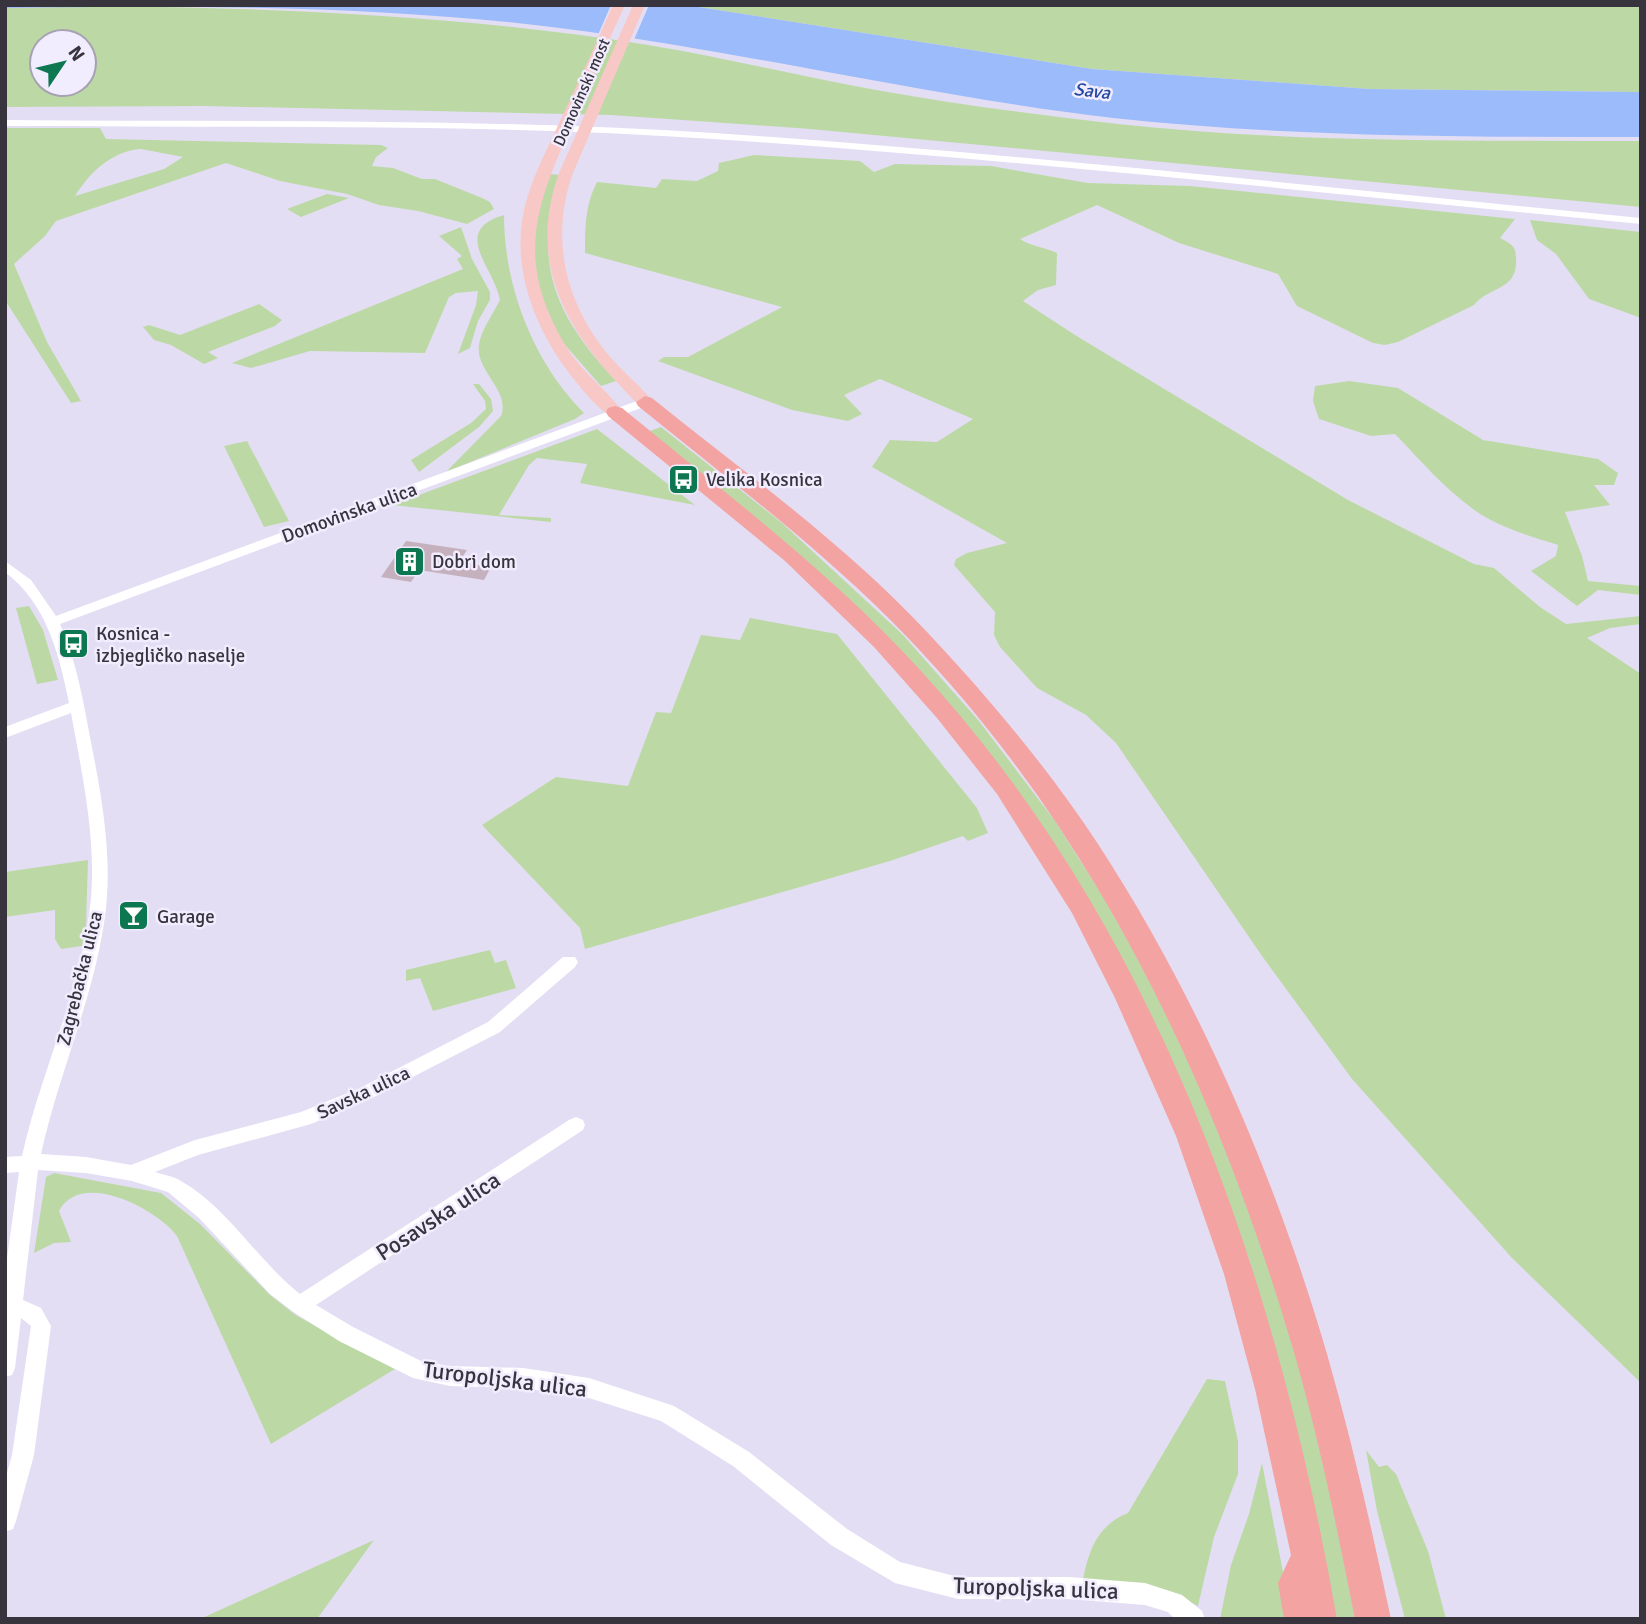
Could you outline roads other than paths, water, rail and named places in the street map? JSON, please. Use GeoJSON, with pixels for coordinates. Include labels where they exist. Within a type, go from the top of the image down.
{"type":"FeatureCollection","features":[{"type":"Feature","properties":{"kind":"highway"},"geometry":{"type":"LineString","coordinates":[[630,407],[858,578],[918,636],[1021,755],[1060,807],[1118,897],[1171,992],[1259,1193],[1302,1320],[1359,1544],[1373,1619]]}},
{"type":"Feature","properties":{"kind":"highway"},"geometry":{"type":"LineString","coordinates":[[630,407],[856,616],[971,744],[1030,823],[1084,909],[1136,1014],[1202,1164],[1262,1358],[1309,1553],[1319,1619]]}},
{"type":"Feature","properties":{"kind":"highway"},"geometry":{"type":"LineString","coordinates":[[1359,1544],[1382,1580],[1389,1619]]}},
{"type":"Feature","properties":{"kind":"highway"},"geometry":{"type":"LineString","coordinates":[[1302,1619],[1296,1583],[1309,1553]]}},
{"type":"Feature","properties":{"kind":"main road","name":"Domovinski most"},"geometry":{"type":"LineString","coordinates":[[620,5],[542,178],[529,222],[528,246],[530,272],[539,306],[553,339],[588,388],[630,407]]}},
{"type":"Feature","properties":{"kind":"main road","name":"Domovinski most"},"geometry":{"type":"LineString","coordinates":[[630,407],[567,305],[555,264],[552,236],[564,179],[639,5]]}},
{"type":"Feature","properties":{"kind":"street"},"geometry":{"type":"LineString","coordinates":[[5,123],[521,127],[711,136],[985,157],[1641,221]]}},
{"type":"Feature","properties":{"kind":"street","name":"Domovinska ulica"},"geometry":{"type":"LineString","coordinates":[[52,622],[630,407]]}},
{"type":"Feature","properties":{"kind":"street","name":"Zagrebačka ulica"},"geometry":{"type":"LineString","coordinates":[[5,565],[30,586],[52,622],[66,663],[98,834],[99,897],[85,966],[30,1163],[5,1368]]}},
{"type":"Feature","properties":{"kind":"street"},"geometry":{"type":"LineString","coordinates":[[5,733],[76,706]]}},
{"type":"Feature","properties":{"kind":"street","name":"Savska ulica"},"geometry":{"type":"LineString","coordinates":[[132,1173],[195,1149],[304,1119],[366,1093],[494,1027],[569,962]]}},
{"type":"Feature","properties":{"kind":"street","name":"Posavska ulica"},"geometry":{"type":"LineString","coordinates":[[299,1305],[576,1125]]}},
{"type":"Feature","properties":{"kind":"street","name":"Turopoljska ulica"},"geometry":{"type":"LineString","coordinates":[[5,1165],[86,1165],[158,1180],[189,1196],[277,1288],[299,1305],[356,1339],[420,1371],[450,1376],[523,1378],[589,1388],[667,1413],[741,1459],[839,1537],[895,1572],[958,1588],[1069,1588],[1145,1594],[1174,1603],[1194,1619]]}},
{"type":"Feature","properties":{"kind":"street"},"geometry":{"type":"LineString","coordinates":[[5,1521],[23,1455],[41,1326],[34,1313],[25,1308],[13,1308]]}},
{"type":"Feature","properties":{"kind":"water","name":"Sava"},"geometry":{"type":"Polygon","coordinates":[[[5,5],[686,5],[1092,69],[1369,89],[1641,92],[1641,137],[1377,135],[1179,124],[1113,118],[980,99],[649,41],[511,22],[294,9],[5,8],[5,5]]]}},
{"type":"Feature","properties":{"kind":"place","name":"Velika Kosnica"},"geometry":{"type":"Point","coordinates":[683,479]}},
{"type":"Feature","properties":{"kind":"place","name":"Dobri dom"},"geometry":{"type":"Point","coordinates":[409,561]}},
{"type":"Feature","properties":{"kind":"place","name":"Kosnica - izbjegličko naselje"},"geometry":{"type":"Point","coordinates":[73,644]}},
{"type":"Feature","properties":{"kind":"place","name":"Garage"},"geometry":{"type":"Point","coordinates":[134,916]}}]}
